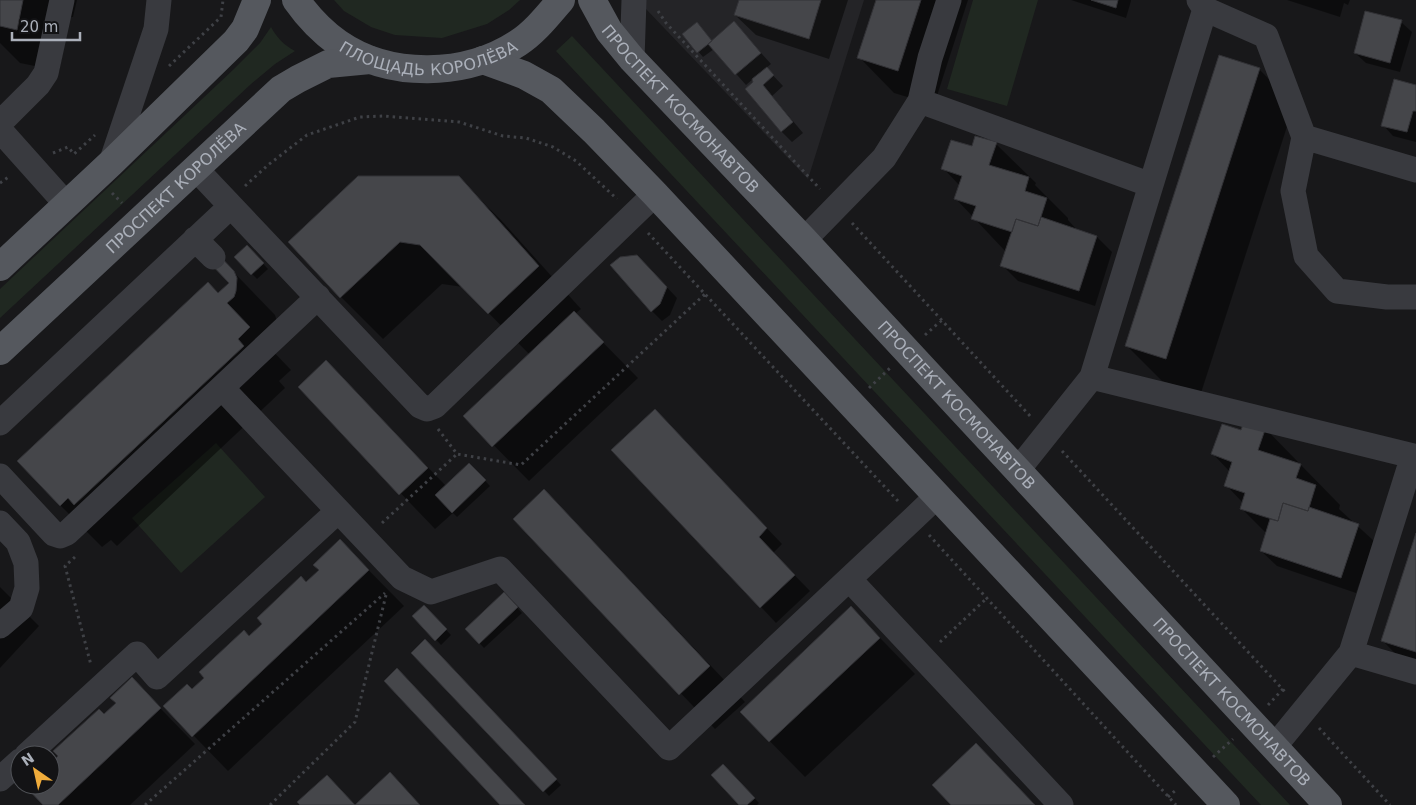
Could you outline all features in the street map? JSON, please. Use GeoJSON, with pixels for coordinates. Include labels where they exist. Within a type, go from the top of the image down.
{"type":"FeatureCollection","features":[{"type":"Feature","properties":{"kind":"main road"},"geometry":{"type":"LineString","coordinates":[[0,267],[111,164],[236,41],[245,29],[257,0]]}},
{"type":"Feature","properties":{"kind":"main road","name":"ПЛОЩАДЬ КОРОЛЁВА"},"geometry":{"type":"LineString","coordinates":[[296,0],[312,21],[339,44],[370,60],[399,68],[453,68],[483,60],[518,43],[542,22],[560,0]]}},
{"type":"Feature","properties":{"kind":"main road","name":"ПРОСПЕКТ КОСМОНАВТОВ"},"geometry":{"type":"LineString","coordinates":[[592,0],[609,31],[632,59],[804,240],[1328,805]]}},
{"type":"Feature","properties":{"kind":"main road","name":"ПРОСПЕКТ КОРОЛЁВА"},"geometry":{"type":"LineString","coordinates":[[0,351],[281,89],[328,64],[370,60]]}},
{"type":"Feature","properties":{"kind":"main road"},"geometry":{"type":"LineString","coordinates":[[483,60],[524,75],[551,90],[594,131],[656,194],[1196,773],[1218,802]]}},
{"type":"Feature","properties":{"kind":"street"},"geometry":{"type":"LineString","coordinates":[[0,123],[38,84],[46,73],[62,0]]}},
{"type":"Feature","properties":{"kind":"street"},"geometry":{"type":"LineString","coordinates":[[111,164],[156,30],[159,0]]}},
{"type":"Feature","properties":{"kind":"street"},"geometry":{"type":"LineString","coordinates":[[804,240],[884,158],[920,101],[930,58],[949,0]]}},
{"type":"Feature","properties":{"kind":"street"},"geometry":{"type":"LineString","coordinates":[[1017,471],[1092,377],[1151,185],[1202,4],[1266,36],[1304,136],[1293,191],[1306,256],[1337,291],[1387,297],[1416,297]]}},
{"type":"Feature","properties":{"kind":"street"},"geometry":{"type":"LineString","coordinates":[[632,59],[645,5]]}},
{"type":"Feature","properties":{"kind":"street"},"geometry":{"type":"LineString","coordinates":[[920,101],[1151,185]]}},
{"type":"Feature","properties":{"kind":"street"},"geometry":{"type":"LineString","coordinates":[[0,130],[67,205]]}},
{"type":"Feature","properties":{"kind":"street"},"geometry":{"type":"LineString","coordinates":[[1304,136],[1416,170]]}},
{"type":"Feature","properties":{"kind":"street"},"geometry":{"type":"LineString","coordinates":[[196,168],[420,406],[426,409],[435,406],[656,194]]}},
{"type":"Feature","properties":{"kind":"street"},"geometry":{"type":"LineString","coordinates":[[0,422],[195,239],[229,203]]}},
{"type":"Feature","properties":{"kind":"street"},"geometry":{"type":"LineString","coordinates":[[195,239],[213,257]]}},
{"type":"Feature","properties":{"kind":"street"},"geometry":{"type":"LineString","coordinates":[[0,476],[54,534],[60,536],[67,533],[318,297]]}},
{"type":"Feature","properties":{"kind":"street"},"geometry":{"type":"LineString","coordinates":[[1092,377],[1414,452],[1351,653],[1274,747]]}},
{"type":"Feature","properties":{"kind":"street"},"geometry":{"type":"LineString","coordinates":[[222,388],[402,578],[431,592],[500,569],[669,748],[937,496]]}},
{"type":"Feature","properties":{"kind":"street"},"geometry":{"type":"LineString","coordinates":[[38,745],[137,654],[157,677],[338,511]]}},
{"type":"Feature","properties":{"kind":"street"},"geometry":{"type":"LineString","coordinates":[[0,523],[18,542],[26,563],[27,588],[21,608],[0,626]]}},
{"type":"Feature","properties":{"kind":"street"},"geometry":{"type":"LineString","coordinates":[[850,579],[1061,805]]}},
{"type":"Feature","properties":{"kind":"street"},"geometry":{"type":"LineString","coordinates":[[1351,653],[1416,672]]}},
{"type":"Feature","properties":{"kind":"street"},"geometry":{"type":"LineString","coordinates":[[0,779],[10,770]]}},
{"type":"Feature","properties":{"kind":"path"},"geometry":{"type":"LineString","coordinates":[[645,5],[666,23],[1390,805]]}},
{"type":"Feature","properties":{"kind":"path"},"geometry":{"type":"LineString","coordinates":[[229,203],[268,165],[308,135],[360,117],[384,116],[459,122],[503,136],[526,138],[553,147],[576,161],[632,216],[914,518],[1176,805]]}},
{"type":"Feature","properties":{"kind":"path"},"geometry":{"type":"LineString","coordinates":[[110,191],[124,206]]}},
{"type":"Feature","properties":{"kind":"path"},"geometry":{"type":"LineString","coordinates":[[426,409],[457,454],[521,465],[705,294]]}},
{"type":"Feature","properties":{"kind":"path"},"geometry":{"type":"LineString","coordinates":[[851,404],[907,352]]}},
{"type":"Feature","properties":{"kind":"path"},"geometry":{"type":"LineString","coordinates":[[365,539],[457,454]]}},
{"type":"Feature","properties":{"kind":"path"},"geometry":{"type":"LineString","coordinates":[[65,566],[98,690]]}},
{"type":"Feature","properties":{"kind":"path"},"geometry":{"type":"LineString","coordinates":[[145,805],[387,591],[355,722],[270,805]]}},
{"type":"Feature","properties":{"kind":"path"},"geometry":{"type":"LineString","coordinates":[[923,658],[987,598]]}},
{"type":"Feature","properties":{"kind":"path"},"geometry":{"type":"LineString","coordinates":[[1168,797],[1251,722],[1283,689]]}},
{"type":"Feature","properties":{"kind":"shaded area"},"geometry":{"type":"Polygon","coordinates":[[[334,0],[520,0],[509,10],[487,24],[442,38],[395,35],[371,27],[344,11],[334,0]]]}},
{"type":"Feature","properties":{"kind":"shaded area"},"geometry":{"type":"Polygon","coordinates":[[[646,0],[864,0],[808,179],[645,8],[646,0]]]}},
{"type":"Feature","properties":{"kind":"shaded area"},"geometry":{"type":"Polygon","coordinates":[[[973,0],[1038,0],[1007,106],[947,89],[973,0]]]}},
{"type":"Feature","properties":{"kind":"shaded area"},"geometry":{"type":"Polygon","coordinates":[[[271,27],[281,41],[295,51],[275,64],[251,84],[0,318],[0,289],[234,69],[260,43],[271,27]]]}},
{"type":"Feature","properties":{"kind":"shaded area"},"geometry":{"type":"Polygon","coordinates":[[[572,36],[1290,805],[1261,805],[556,51],[572,36]]]}},
{"type":"Feature","properties":{"kind":"shaded area"},"geometry":{"type":"Polygon","coordinates":[[[216,443],[265,497],[181,573],[132,518],[216,443]]]}},
{"type":"Feature","properties":{"kind":"building"},"geometry":{"type":"Polygon","coordinates":[[[0,0],[23,0],[17,30],[0,26],[0,0]]]}},
{"type":"Feature","properties":{"kind":"building"},"geometry":{"type":"Polygon","coordinates":[[[739,0],[821,0],[809,39],[734,15],[739,0]]]}},
{"type":"Feature","properties":{"kind":"building"},"geometry":{"type":"Polygon","coordinates":[[[876,0],[921,0],[898,71],[857,58],[876,0]]]}},
{"type":"Feature","properties":{"kind":"building"},"geometry":{"type":"Polygon","coordinates":[[[1091,0],[1118,0],[1116,8],[1091,0]]]}},
{"type":"Feature","properties":{"kind":"building"},"geometry":{"type":"Polygon","coordinates":[[[1365,11],[1402,20],[1390,63],[1354,53],[1365,11]]]}},
{"type":"Feature","properties":{"kind":"building"},"geometry":{"type":"Polygon","coordinates":[[[734,21],[761,53],[735,75],[708,44],[734,21]]]}},
{"type":"Feature","properties":{"kind":"building"},"geometry":{"type":"Polygon","coordinates":[[[697,22],[712,41],[697,53],[682,34],[697,22]]]}},
{"type":"Feature","properties":{"kind":"building"},"geometry":{"type":"Polygon","coordinates":[[[1219,55],[1260,68],[1166,359],[1125,346],[1219,55]]]}},
{"type":"Feature","properties":{"kind":"building"},"geometry":{"type":"Polygon","coordinates":[[[767,67],[774,75],[763,85],[793,122],[781,132],[745,89],[753,82],[752,79],[767,67]]]}},
{"type":"Feature","properties":{"kind":"building"},"geometry":{"type":"Polygon","coordinates":[[[1394,79],[1416,85],[1416,111],[1413,111],[1407,132],[1381,126],[1394,79]]]}},
{"type":"Feature","properties":{"kind":"building"},"geometry":{"type":"Polygon","coordinates":[[[975,136],[997,142],[989,165],[1029,177],[1025,191],[1047,198],[1038,226],[1016,219],[1012,232],[971,219],[976,206],[954,199],[962,176],[941,169],[951,140],[972,146],[975,136]]]}},
{"type":"Feature","properties":{"kind":"building"},"geometry":{"type":"Polygon","coordinates":[[[358,176],[459,176],[539,266],[488,314],[420,245],[400,242],[340,298],[288,242],[358,176]]]}},
{"type":"Feature","properties":{"kind":"building"},"geometry":{"type":"Polygon","coordinates":[[[1041,217],[1097,236],[1079,291],[1000,266],[1016,219],[1038,226],[1041,217]]]}},
{"type":"Feature","properties":{"kind":"building"},"geometry":{"type":"Polygon","coordinates":[[[247,245],[264,263],[251,275],[234,257],[247,245]]]}},
{"type":"Feature","properties":{"kind":"building"},"geometry":{"type":"Polygon","coordinates":[[[217,253],[234,271],[237,278],[234,297],[227,303],[250,327],[238,339],[244,346],[74,505],[68,498],[60,506],[17,461],[208,282],[218,293],[229,283],[208,261],[217,253]]]}},
{"type":"Feature","properties":{"kind":"building"},"geometry":{"type":"Polygon","coordinates":[[[637,255],[667,287],[660,304],[651,312],[610,265],[620,257],[637,255]]]}},
{"type":"Feature","properties":{"kind":"building"},"geometry":{"type":"Polygon","coordinates":[[[574,311],[604,342],[492,447],[463,416],[574,311]]]}},
{"type":"Feature","properties":{"kind":"building"},"geometry":{"type":"Polygon","coordinates":[[[326,360],[428,468],[399,495],[298,387],[326,360]]]}},
{"type":"Feature","properties":{"kind":"building"},"geometry":{"type":"Polygon","coordinates":[[[655,409],[767,528],[759,537],[795,575],[760,608],[611,450],[655,409]]]}},
{"type":"Feature","properties":{"kind":"building"},"geometry":{"type":"Polygon","coordinates":[[[1245,419],[1266,427],[1258,450],[1301,464],[1296,478],[1316,485],[1308,511],[1283,503],[1278,521],[1240,509],[1245,493],[1224,486],[1232,462],[1211,454],[1222,424],[1241,430],[1245,419]]]}},
{"type":"Feature","properties":{"kind":"building"},"geometry":{"type":"Polygon","coordinates":[[[469,463],[486,480],[452,513],[435,495],[469,463]]]}},
{"type":"Feature","properties":{"kind":"building"},"geometry":{"type":"Polygon","coordinates":[[[544,489],[710,666],[679,695],[513,519],[544,489]]]}},
{"type":"Feature","properties":{"kind":"building"},"geometry":{"type":"Polygon","coordinates":[[[1283,503],[1308,511],[1309,507],[1359,524],[1341,578],[1260,551],[1270,519],[1278,521],[1283,503]]]}},
{"type":"Feature","properties":{"kind":"building"},"geometry":{"type":"Polygon","coordinates":[[[1416,533],[1416,652],[1381,641],[1416,533]]]}},
{"type":"Feature","properties":{"kind":"building"},"geometry":{"type":"Polygon","coordinates":[[[340,539],[369,570],[192,737],[163,706],[187,684],[192,689],[204,678],[199,672],[244,630],[249,636],[262,624],[257,618],[301,576],[306,582],[319,570],[313,565],[340,539]]]}},
{"type":"Feature","properties":{"kind":"building"},"geometry":{"type":"Polygon","coordinates":[[[504,592],[518,607],[479,644],[465,629],[504,592]]]}},
{"type":"Feature","properties":{"kind":"building"},"geometry":{"type":"Polygon","coordinates":[[[424,605],[447,629],[435,641],[412,616],[424,605]]]}},
{"type":"Feature","properties":{"kind":"building"},"geometry":{"type":"Polygon","coordinates":[[[851,606],[880,638],[769,742],[740,712],[851,606]]]}},
{"type":"Feature","properties":{"kind":"building"},"geometry":{"type":"Polygon","coordinates":[[[425,639],[557,779],[543,792],[411,653],[425,639]]]}},
{"type":"Feature","properties":{"kind":"building"},"geometry":{"type":"Polygon","coordinates":[[[397,668],[525,805],[500,805],[384,681],[397,668]]]}},
{"type":"Feature","properties":{"kind":"building"},"geometry":{"type":"Polygon","coordinates":[[[132,677],[161,708],[58,805],[43,805],[34,795],[60,795],[60,745],[99,709],[104,714],[116,703],[110,698],[132,677]]]}},
{"type":"Feature","properties":{"kind":"building"},"geometry":{"type":"Polygon","coordinates":[[[976,743],[1035,805],[951,805],[932,785],[976,743]]]}},
{"type":"Feature","properties":{"kind":"building"},"geometry":{"type":"Polygon","coordinates":[[[723,764],[755,798],[747,805],[739,805],[711,775],[723,764]]]}},
{"type":"Feature","properties":{"kind":"building"},"geometry":{"type":"Polygon","coordinates":[[[390,772],[420,805],[355,805],[390,772]]]}},
{"type":"Feature","properties":{"kind":"building"},"geometry":{"type":"Polygon","coordinates":[[[327,775],[355,805],[300,805],[297,802],[327,775]]]}}]}
